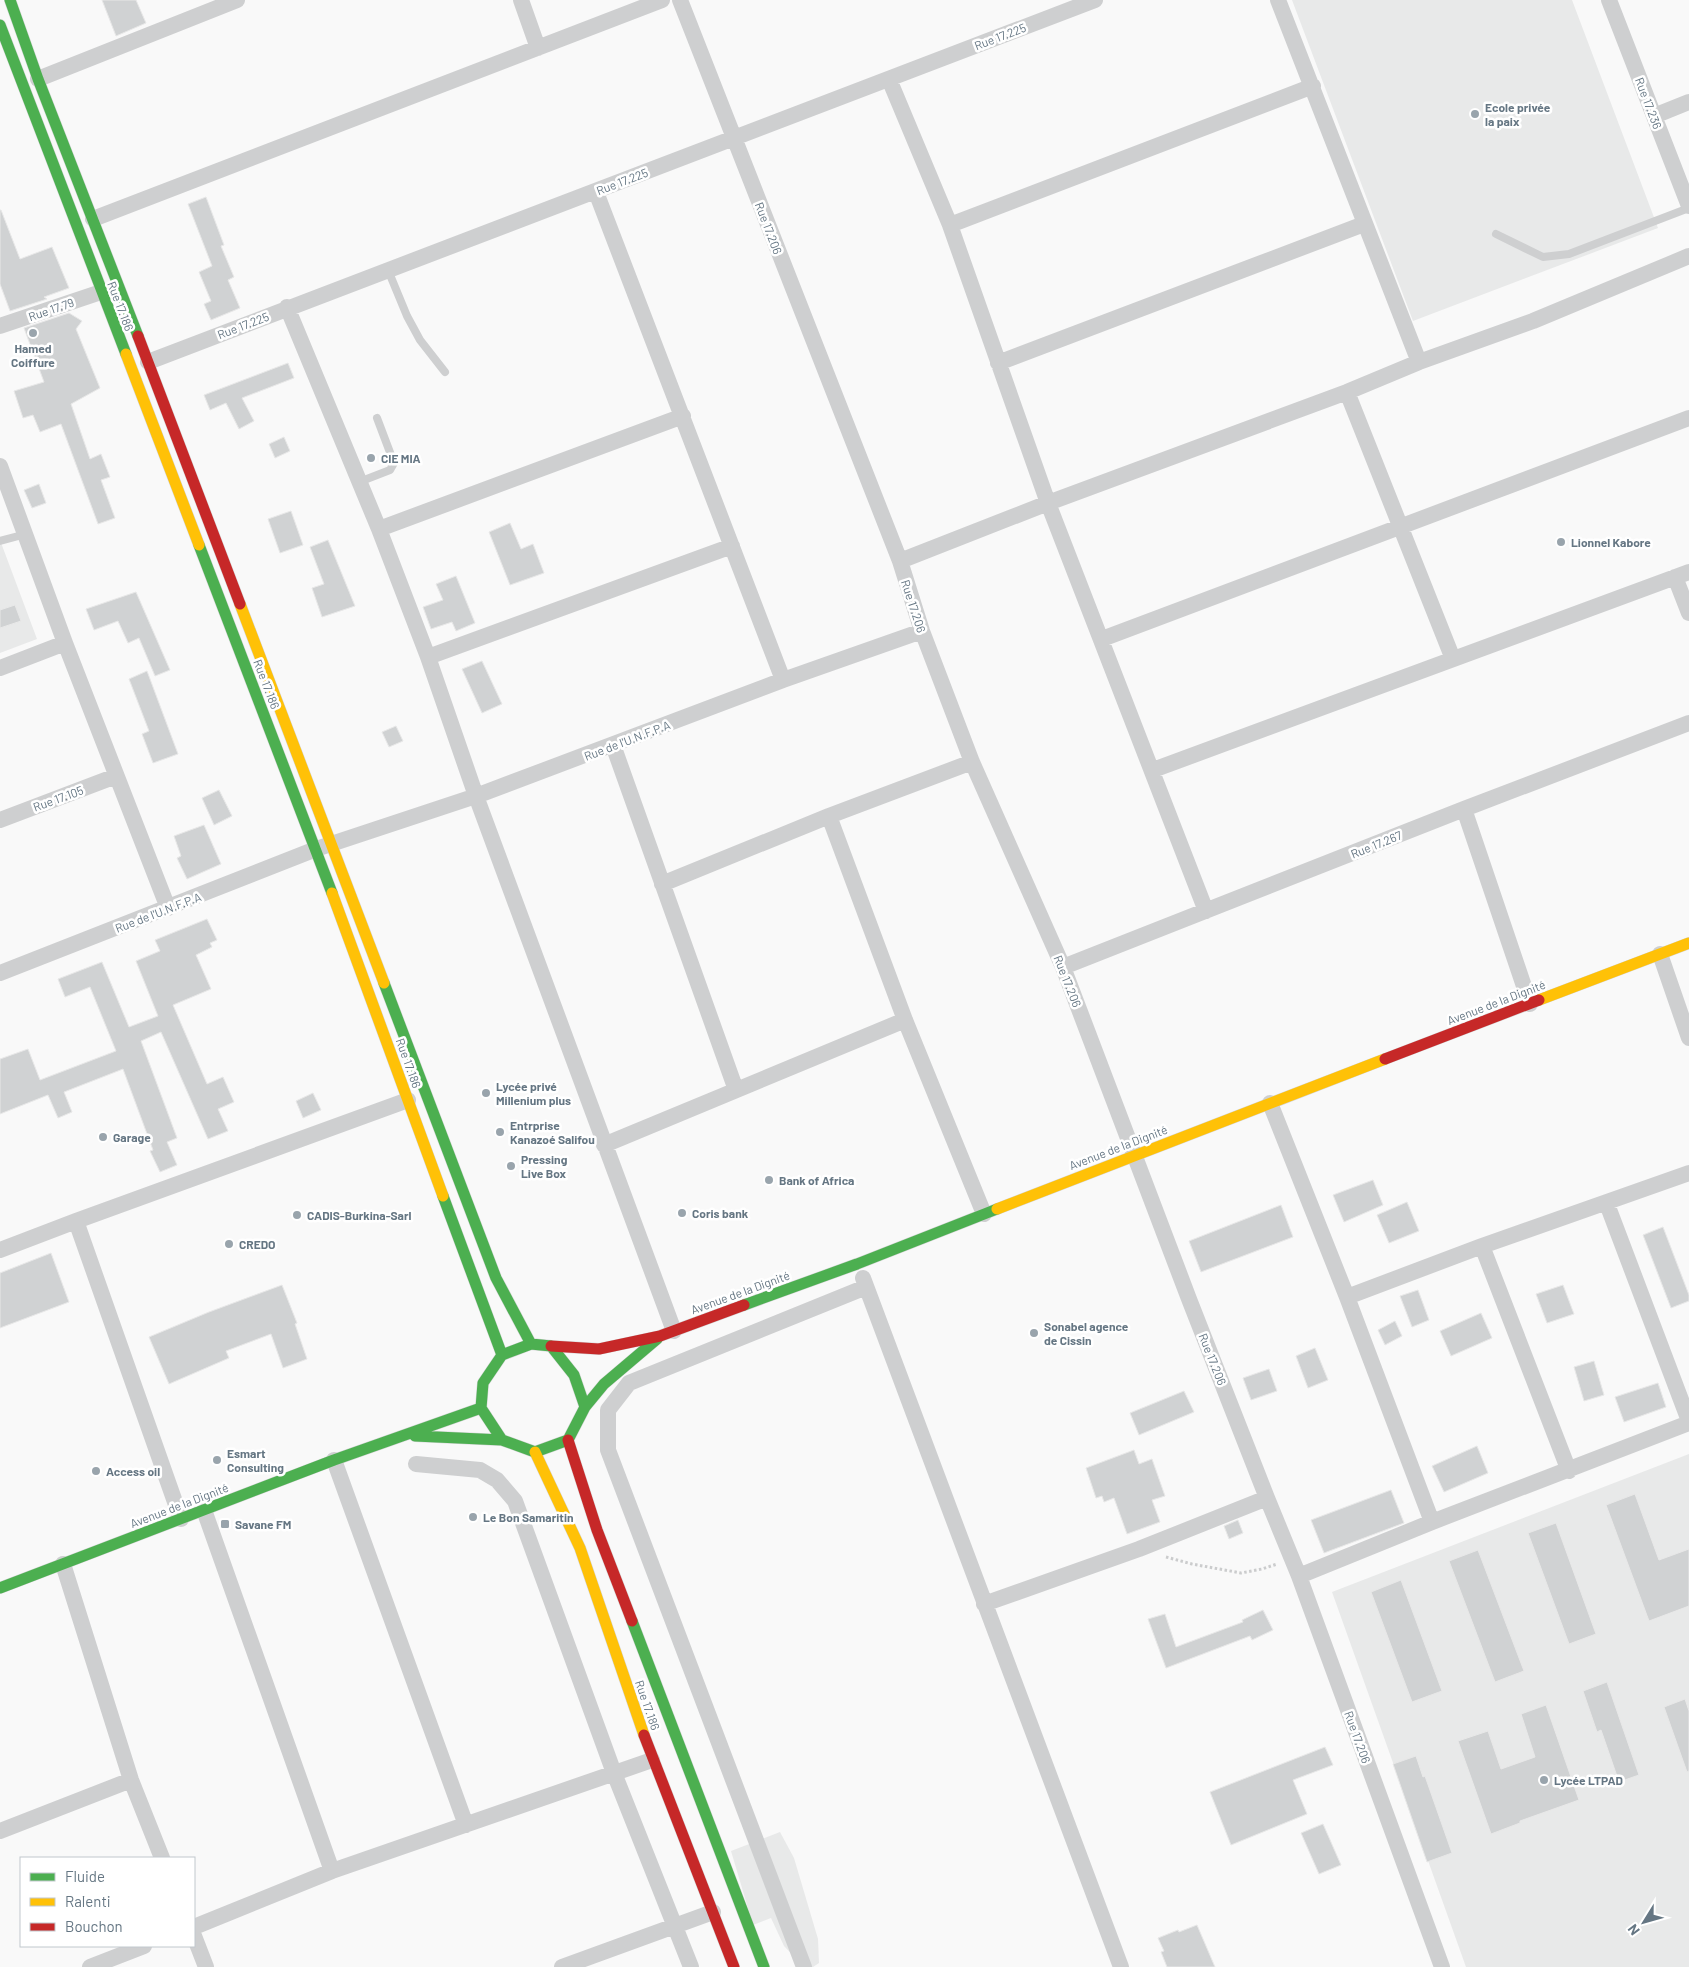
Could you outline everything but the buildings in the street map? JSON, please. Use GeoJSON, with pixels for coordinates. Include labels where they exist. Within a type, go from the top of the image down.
{"type":"FeatureCollection","features":[{"type":"Feature","properties":{"kind":"main road"},"geometry":{"type":"LineString","coordinates":[[10,0],[38,79],[148,362],[496,1278],[531,1344]]}},
{"type":"Feature","properties":{"kind":"main road","name":"Rue 17.186"},"geometry":{"type":"LineString","coordinates":[[0,25],[316,850],[502,1355]]}},
{"type":"Feature","properties":{"kind":"main road","name":"Avenue de la Dignité"},"geometry":{"type":"LineString","coordinates":[[551,1346],[599,1349],[667,1334],[857,1264],[1135,1155],[1689,943]]}},
{"type":"Feature","properties":{"kind":"main road"},"geometry":{"type":"LineString","coordinates":[[404,1435],[502,1440],[535,1452],[568,1440],[585,1408],[604,1384],[667,1334]]}},
{"type":"Feature","properties":{"kind":"main road"},"geometry":{"type":"LineString","coordinates":[[502,1440],[481,1408],[483,1383],[502,1355],[531,1344],[551,1346],[574,1375],[585,1408]]}},
{"type":"Feature","properties":{"kind":"main road","name":"Avenue de la Dignité"},"geometry":{"type":"LineString","coordinates":[[0,1588],[334,1460],[481,1408]]}},
{"type":"Feature","properties":{"kind":"main road"},"geometry":{"type":"LineString","coordinates":[[568,1440],[597,1530],[764,1967]]}},
{"type":"Feature","properties":{"kind":"main road","name":"Rue 17.186"},"geometry":{"type":"LineString","coordinates":[[535,1452],[580,1548],[652,1760],[734,1967]]}},
{"type":"Feature","properties":{"kind":"street"},"geometry":{"type":"LineString","coordinates":[[38,79],[237,0]]}},
{"type":"Feature","properties":{"kind":"street"},"geometry":{"type":"LineString","coordinates":[[521,0],[538,48]]}},
{"type":"Feature","properties":{"kind":"street"},"geometry":{"type":"LineString","coordinates":[[93,219],[662,0]]}},
{"type":"Feature","properties":{"kind":"street","name":"Rue 17.206"},"geometry":{"type":"LineString","coordinates":[[680,0],[900,562],[922,631],[972,762],[1063,967],[1189,1299],[1267,1498],[1300,1576],[1442,1967]]}},
{"type":"Feature","properties":{"kind":"street","name":"Rue 17.225"},"geometry":{"type":"LineString","coordinates":[[148,362],[889,79],[1056,7],[1095,0]]}},
{"type":"Feature","properties":{"kind":"street"},"geometry":{"type":"LineString","coordinates":[[1278,0],[1313,86],[1364,224],[1420,362]]}},
{"type":"Feature","properties":{"kind":"street","name":"Rue 17.236"},"geometry":{"type":"LineString","coordinates":[[1610,0],[1689,207]]}},
{"type":"Feature","properties":{"kind":"street"},"geometry":{"type":"LineString","coordinates":[[889,79],[950,225],[1048,503],[1153,770],[1206,912]]}},
{"type":"Feature","properties":{"kind":"street"},"geometry":{"type":"LineString","coordinates":[[950,225],[1313,86]]}},
{"type":"Feature","properties":{"kind":"street"},"geometry":{"type":"LineString","coordinates":[[1654,116],[1689,102]]}},
{"type":"Feature","properties":{"kind":"street"},"geometry":{"type":"LineString","coordinates":[[596,192],[783,680]]}},
{"type":"Feature","properties":{"kind":"street"},"geometry":{"type":"LineString","coordinates":[[998,363],[1364,224]]}},
{"type":"Feature","properties":{"kind":"street"},"geometry":{"type":"LineString","coordinates":[[900,562],[1048,503],[1533,321],[1689,256]]}},
{"type":"Feature","properties":{"kind":"street","name":"Rue 17.79"},"geometry":{"type":"LineString","coordinates":[[0,326],[101,292]]}},
{"type":"Feature","properties":{"kind":"street"},"geometry":{"type":"LineString","coordinates":[[288,307],[428,657],[476,796],[604,1145],[667,1334]]}},
{"type":"Feature","properties":{"kind":"street"},"geometry":{"type":"LineString","coordinates":[[1347,392],[1453,659]]}},
{"type":"Feature","properties":{"kind":"street"},"geometry":{"type":"LineString","coordinates":[[378,529],[683,416]]}},
{"type":"Feature","properties":{"kind":"street"},"geometry":{"type":"LineString","coordinates":[[1102,639],[1400,525],[1689,418]]}},
{"type":"Feature","properties":{"kind":"street"},"geometry":{"type":"LineString","coordinates":[[0,466],[65,643],[168,908]]}},
{"type":"Feature","properties":{"kind":"street"},"geometry":{"type":"LineString","coordinates":[[428,657],[732,546]]}},
{"type":"Feature","properties":{"kind":"street"},"geometry":{"type":"LineString","coordinates":[[1153,770],[1682,574],[1689,613]]}},
{"type":"Feature","properties":{"kind":"street","name":"Rue de l'U.N.F.P.A"},"geometry":{"type":"LineString","coordinates":[[0,974],[332,844],[476,796],[783,680],[922,631]]}},
{"type":"Feature","properties":{"kind":"street"},"geometry":{"type":"LineString","coordinates":[[0,668],[65,643]]}},
{"type":"Feature","properties":{"kind":"street","name":"Rue 17.267"},"geometry":{"type":"LineString","coordinates":[[1063,967],[1464,809],[1689,723]]}},
{"type":"Feature","properties":{"kind":"street"},"geometry":{"type":"LineString","coordinates":[[613,745],[736,1090]]}},
{"type":"Feature","properties":{"kind":"street"},"geometry":{"type":"LineString","coordinates":[[662,884],[829,816],[972,762]]}},
{"type":"Feature","properties":{"kind":"street","name":"Rue 17.105"},"geometry":{"type":"LineString","coordinates":[[0,820],[116,776]]}},
{"type":"Feature","properties":{"kind":"street"},"geometry":{"type":"LineString","coordinates":[[1464,809],[1530,1004]]}},
{"type":"Feature","properties":{"kind":"street"},"geometry":{"type":"LineString","coordinates":[[829,816],[906,1020],[984,1214]]}},
{"type":"Feature","properties":{"kind":"street"},"geometry":{"type":"LineString","coordinates":[[1660,954],[1689,1038]]}},
{"type":"Feature","properties":{"kind":"street"},"geometry":{"type":"LineString","coordinates":[[604,1145],[906,1020]]}},
{"type":"Feature","properties":{"kind":"street"},"geometry":{"type":"LineString","coordinates":[[0,1250],[408,1100]]}},
{"type":"Feature","properties":{"kind":"street"},"geometry":{"type":"LineString","coordinates":[[1270,1103],[1347,1297],[1432,1522]]}},
{"type":"Feature","properties":{"kind":"street"},"geometry":{"type":"LineString","coordinates":[[1347,1297],[1482,1246],[1606,1204],[1689,1173]]}},
{"type":"Feature","properties":{"kind":"street"},"geometry":{"type":"LineString","coordinates":[[1300,1576],[1432,1522],[1569,1471],[1689,1422],[1606,1204]]}},
{"type":"Feature","properties":{"kind":"street"},"geometry":{"type":"LineString","coordinates":[[76,1221],[181,1518]]}},
{"type":"Feature","properties":{"kind":"street"},"geometry":{"type":"LineString","coordinates":[[1482,1246],[1569,1471]]}},
{"type":"Feature","properties":{"kind":"street"},"geometry":{"type":"LineString","coordinates":[[857,1264],[1120,1967]]}},
{"type":"Feature","properties":{"kind":"street"},"geometry":{"type":"LineString","coordinates":[[804,1967],[608,1450],[608,1410],[629,1383],[866,1287]]}},
{"type":"Feature","properties":{"kind":"street"},"geometry":{"type":"LineString","coordinates":[[334,1460],[466,1825]]}},
{"type":"Feature","properties":{"kind":"street"},"geometry":{"type":"LineString","coordinates":[[416,1464],[480,1470],[497,1480],[515,1501],[614,1773],[691,1967]]}},
{"type":"Feature","properties":{"kind":"street"},"geometry":{"type":"LineString","coordinates":[[984,1604],[1139,1549],[1267,1498]]}},
{"type":"Feature","properties":{"kind":"street"},"geometry":{"type":"LineString","coordinates":[[204,1510],[332,1872]]}},
{"type":"Feature","properties":{"kind":"street"},"geometry":{"type":"LineString","coordinates":[[64,1564],[131,1780],[162,1857]]}},
{"type":"Feature","properties":{"kind":"street"},"geometry":{"type":"LineString","coordinates":[[195,1926],[332,1872],[652,1760]]}},
{"type":"Feature","properties":{"kind":"street"},"geometry":{"type":"LineString","coordinates":[[0,1831],[131,1780]]}},
{"type":"Feature","properties":{"kind":"street"},"geometry":{"type":"LineString","coordinates":[[562,1967],[713,1912]]}},
{"type":"Feature","properties":{"kind":"street"},"geometry":{"type":"LineString","coordinates":[[195,1939],[206,1967]]}},
{"type":"Feature","properties":{"kind":"street"},"geometry":{"type":"LineString","coordinates":[[90,1967],[141,1947]]}},
{"type":"Feature","properties":{"kind":"lane"},"geometry":{"type":"LineString","coordinates":[[1496,234],[1543,257],[1569,254],[1689,207]]}},
{"type":"Feature","properties":{"kind":"lane"},"geometry":{"type":"LineString","coordinates":[[388,270],[407,316],[420,340],[445,372]]}},
{"type":"Feature","properties":{"kind":"lane"},"geometry":{"type":"LineString","coordinates":[[359,482],[390,470],[394,463],[377,418]]}},
{"type":"Feature","properties":{"kind":"lane"},"geometry":{"type":"LineString","coordinates":[[0,541],[26,534]]}},
{"type":"Feature","properties":{"kind":"path"},"geometry":{"type":"LineString","coordinates":[[1165,1556],[1192,1564],[1241,1573],[1262,1569],[1292,1559]]}},
{"type":"Feature","properties":{"kind":"shaded area","name":"Ecole privée la paix"},"geometry":{"type":"Polygon","coordinates":[[[1292,0],[1572,0],[1658,228],[1413,321],[1292,0]]]}},
{"type":"Feature","properties":{"kind":"shaded area"},"geometry":{"type":"Polygon","coordinates":[[[0,540],[37,639],[0,653],[0,540]]]}},
{"type":"Feature","properties":{"kind":"shaded area","name":"Lycée LTPAD"},"geometry":{"type":"Polygon","coordinates":[[[1689,1454],[1689,1967],[1466,1967],[1332,1592],[1689,1454]]]}},
{"type":"Feature","properties":{"kind":"shaded area"},"geometry":{"type":"Polygon","coordinates":[[[780,1832],[794,1858],[818,1939],[819,1963],[813,1967],[804,1967],[784,1946],[771,1918],[753,1925],[731,1851],[780,1832]]]}},
{"type":"Feature","properties":{"kind":"traffic: fast"},"geometry":{"type":"LineString","coordinates":[[10,0],[38,79],[138,336]]}},
{"type":"Feature","properties":{"kind":"traffic: fast"},"geometry":{"type":"LineString","coordinates":[[0,25],[126,354]]}},
{"type":"Feature","properties":{"kind":"traffic: fast"},"geometry":{"type":"LineString","coordinates":[[199,545],[332,893]]}},
{"type":"Feature","properties":{"kind":"traffic: fast"},"geometry":{"type":"LineString","coordinates":[[384,983],[496,1278],[531,1344]]}},
{"type":"Feature","properties":{"kind":"traffic: fast"},"geometry":{"type":"LineString","coordinates":[[443,1196],[502,1355]]}},
{"type":"Feature","properties":{"kind":"traffic: fast"},"geometry":{"type":"LineString","coordinates":[[744,1305],[857,1264],[997,1209]]}},
{"type":"Feature","properties":{"kind":"traffic: fast"},"geometry":{"type":"LineString","coordinates":[[585,1407],[604,1384],[657,1339]]}},
{"type":"Feature","properties":{"kind":"traffic: fast"},"geometry":{"type":"LineString","coordinates":[[531,1344],[551,1346],[574,1375],[585,1407],[568,1440],[535,1452],[502,1440],[481,1408],[483,1383],[502,1355],[531,1344]]}},
{"type":"Feature","properties":{"kind":"traffic: fast"},"geometry":{"type":"LineString","coordinates":[[0,1588],[334,1460],[481,1408]]}},
{"type":"Feature","properties":{"kind":"traffic: fast"},"geometry":{"type":"LineString","coordinates":[[415,1436],[502,1440]]}},
{"type":"Feature","properties":{"kind":"traffic: fast"},"geometry":{"type":"LineString","coordinates":[[632,1621],[764,1967]]}},
{"type":"Feature","properties":{"kind":"traffic: slow"},"geometry":{"type":"LineString","coordinates":[[126,354],[199,545]]}},
{"type":"Feature","properties":{"kind":"traffic: slow"},"geometry":{"type":"LineString","coordinates":[[240,604],[384,983]]}},
{"type":"Feature","properties":{"kind":"traffic: slow"},"geometry":{"type":"LineString","coordinates":[[332,893],[443,1196]]}},
{"type":"Feature","properties":{"kind":"traffic: slow"},"geometry":{"type":"LineString","coordinates":[[1539,1000],[1689,943]]}},
{"type":"Feature","properties":{"kind":"traffic: slow"},"geometry":{"type":"LineString","coordinates":[[997,1209],[1385,1059]]}},
{"type":"Feature","properties":{"kind":"traffic: slow"},"geometry":{"type":"LineString","coordinates":[[535,1452],[580,1548],[644,1735]]}},
{"type":"Feature","properties":{"kind":"traffic: jam"},"geometry":{"type":"LineString","coordinates":[[138,336],[240,604]]}},
{"type":"Feature","properties":{"kind":"traffic: jam"},"geometry":{"type":"LineString","coordinates":[[1385,1059],[1539,1000]]}},
{"type":"Feature","properties":{"kind":"traffic: jam"},"geometry":{"type":"LineString","coordinates":[[551,1346],[599,1349],[660,1336],[744,1305]]}},
{"type":"Feature","properties":{"kind":"traffic: jam"},"geometry":{"type":"LineString","coordinates":[[568,1440],[597,1530],[632,1621]]}},
{"type":"Feature","properties":{"kind":"traffic: jam"},"geometry":{"type":"LineString","coordinates":[[644,1735],[734,1967]]}},
{"type":"Feature","properties":{"kind":"place","name":"Ecole privée la paix"},"geometry":{"type":"Point","coordinates":[1475,114]}},
{"type":"Feature","properties":{"kind":"place","name":"Hamed Coiffure"},"geometry":{"type":"Point","coordinates":[33,333]}},
{"type":"Feature","properties":{"kind":"place","name":"CIE MIA"},"geometry":{"type":"Point","coordinates":[371,458]}},
{"type":"Feature","properties":{"kind":"place","name":"Lionnel Kabore"},"geometry":{"type":"Point","coordinates":[1561,542]}},
{"type":"Feature","properties":{"kind":"place","name":"Lycée privé Millenium plus"},"geometry":{"type":"Point","coordinates":[486,1093]}},
{"type":"Feature","properties":{"kind":"place","name":"Entrprise Kanazoé Salifou"},"geometry":{"type":"Point","coordinates":[500,1132]}},
{"type":"Feature","properties":{"kind":"place","name":"Garage"},"geometry":{"type":"Point","coordinates":[103,1137]}},
{"type":"Feature","properties":{"kind":"place","name":"Pressing Live Box"},"geometry":{"type":"Point","coordinates":[511,1166]}},
{"type":"Feature","properties":{"kind":"place","name":"Bank of Africa"},"geometry":{"type":"Point","coordinates":[769,1180]}},
{"type":"Feature","properties":{"kind":"place","name":"Coris bank"},"geometry":{"type":"Point","coordinates":[682,1213]}},
{"type":"Feature","properties":{"kind":"place","name":"CADIS-Burkina-Sarl"},"geometry":{"type":"Point","coordinates":[297,1215]}},
{"type":"Feature","properties":{"kind":"place","name":"CREDO"},"geometry":{"type":"Point","coordinates":[229,1244]}},
{"type":"Feature","properties":{"kind":"place","name":"Sonabel agence de Cissin"},"geometry":{"type":"Point","coordinates":[1034,1333]}},
{"type":"Feature","properties":{"kind":"place","name":"Esmart Consulting"},"geometry":{"type":"Point","coordinates":[217,1460]}},
{"type":"Feature","properties":{"kind":"place","name":"Access oil"},"geometry":{"type":"Point","coordinates":[96,1471]}},
{"type":"Feature","properties":{"kind":"place","name":"Le Bon Samaritin"},"geometry":{"type":"Point","coordinates":[473,1517]}},
{"type":"Feature","properties":{"kind":"place","name":"Savane FM"},"geometry":{"type":"Point","coordinates":[225,1524]}},
{"type":"Feature","properties":{"kind":"place","name":"Lycée LTPAD"},"geometry":{"type":"Point","coordinates":[1544,1780]}}]}
